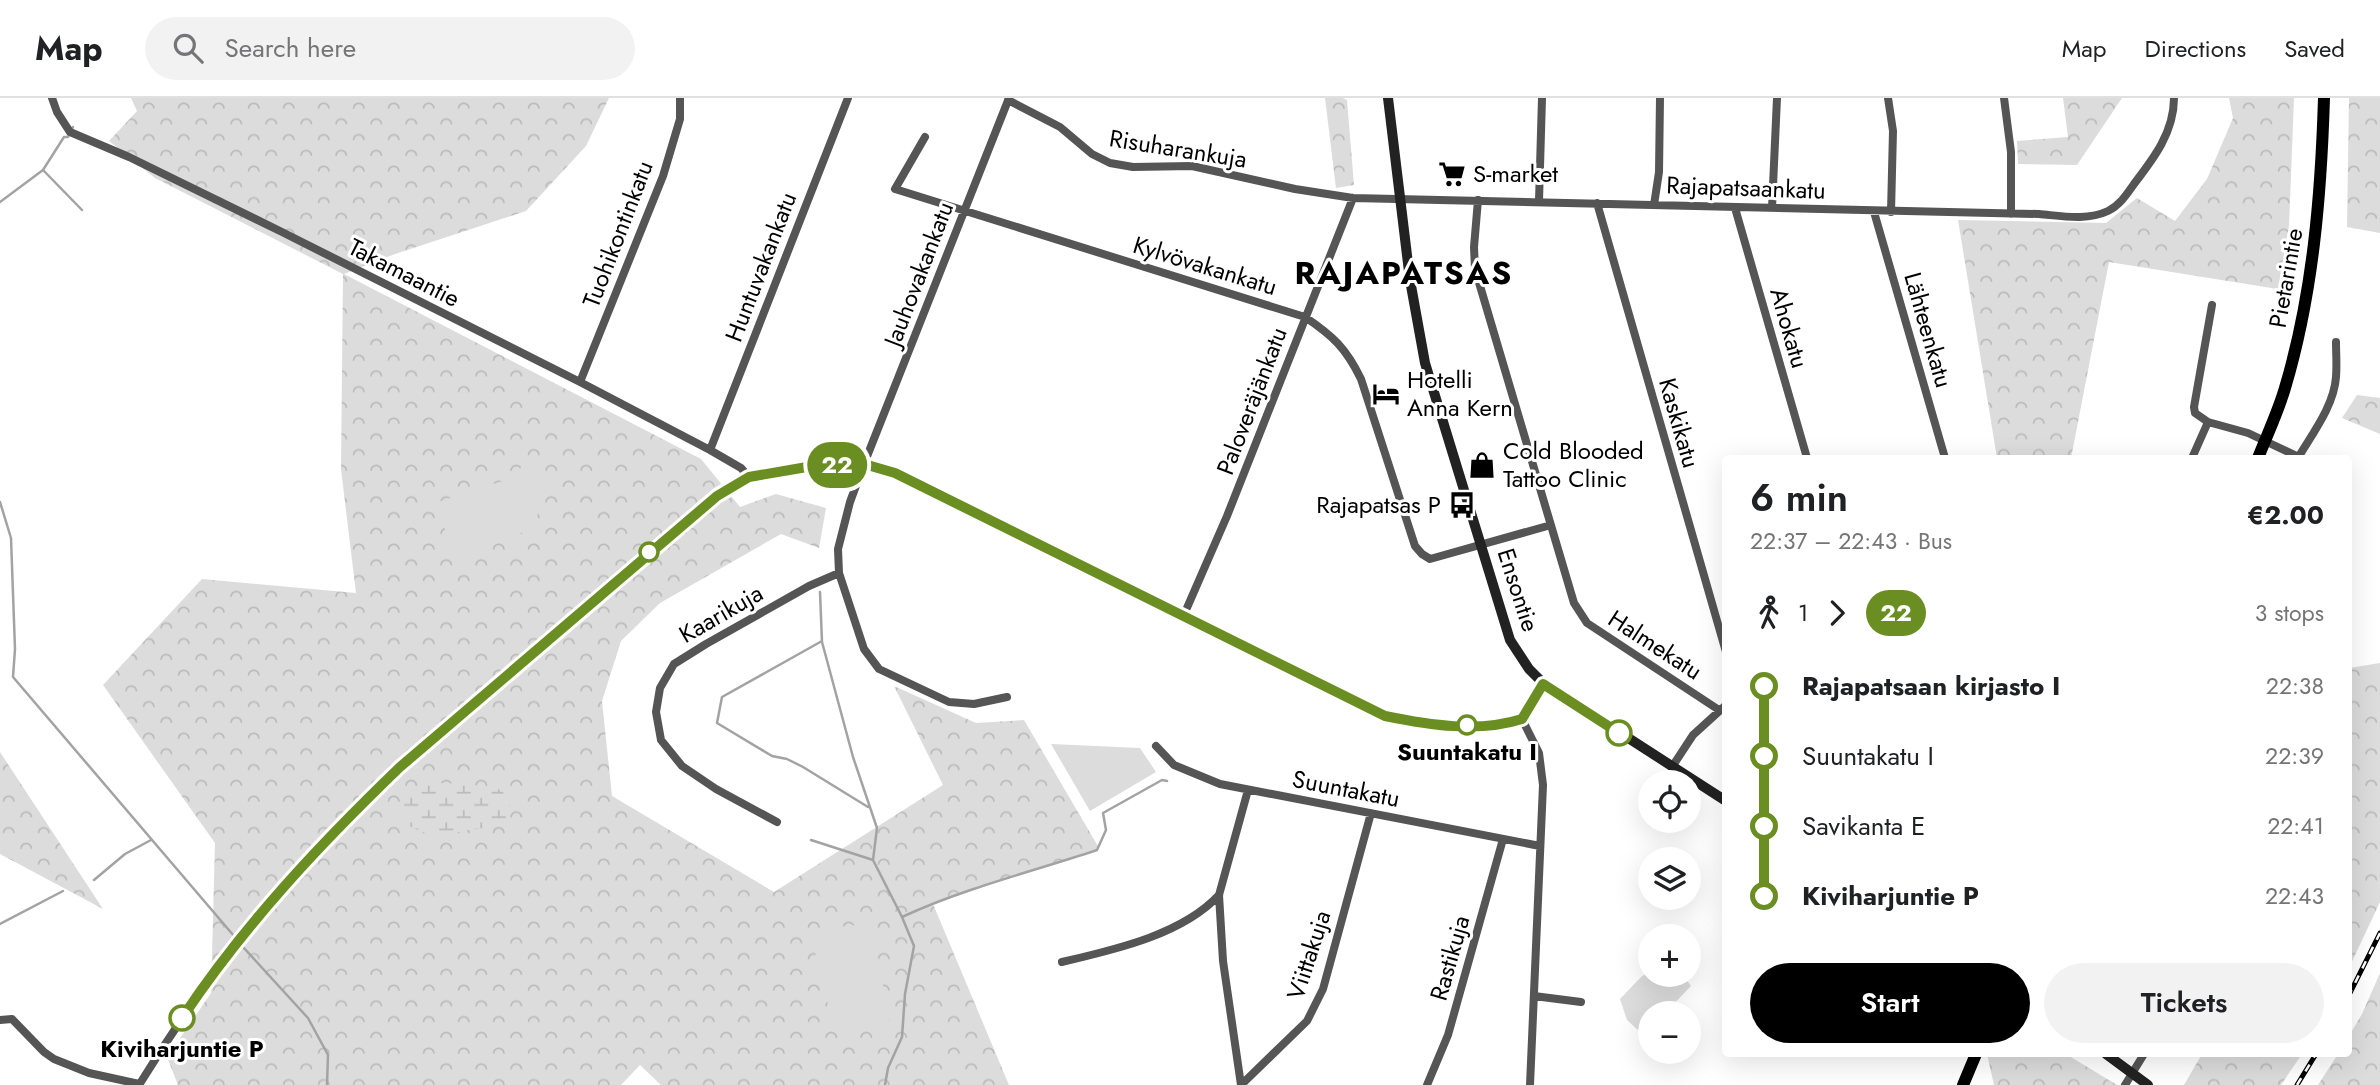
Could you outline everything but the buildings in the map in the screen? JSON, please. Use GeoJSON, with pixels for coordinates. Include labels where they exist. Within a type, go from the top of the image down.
{"type":"FeatureCollection","features":[{"type":"Feature","properties":{"kind":"main road","name":"Pietarintie"},"geometry":{"type":"LineString","coordinates":[[2259,455],[2285,389],[2302,319],[2315,247],[2324,98]]}},
{"type":"Feature","properties":{"kind":"main road"},"geometry":{"type":"LineString","coordinates":[[1963,1085],[1975,1057]]}},
{"type":"Feature","properties":{"kind":"street","name":"Takamaantie"},"geometry":{"type":"LineString","coordinates":[[52,98],[57,112],[70,131],[270,226],[580,382],[710,450],[741,468],[749,477]]}},
{"type":"Feature","properties":{"kind":"street","name":"Tuohikontinkatu"},"geometry":{"type":"LineString","coordinates":[[580,382],[663,176],[680,119],[680,98]]}},
{"type":"Feature","properties":{"kind":"street","name":"Huntuvakankatu"},"geometry":{"type":"LineString","coordinates":[[710,450],[848,98]]}},
{"type":"Feature","properties":{"kind":"street","name":"Ensontie"},"geometry":{"type":"LineString","coordinates":[[1388,98],[1417,323],[1425,363],[1510,640],[1529,669],[1543,684],[1722,799]]}},
{"type":"Feature","properties":{"kind":"street"},"geometry":{"type":"LineString","coordinates":[[1539,201],[1542,98]]}},
{"type":"Feature","properties":{"kind":"street"},"geometry":{"type":"LineString","coordinates":[[1654,205],[1659,172],[1660,98]]}},
{"type":"Feature","properties":{"kind":"street"},"geometry":{"type":"LineString","coordinates":[[1772,208],[1777,98]]}},
{"type":"Feature","properties":{"kind":"street"},"geometry":{"type":"LineString","coordinates":[[1888,98],[1893,131],[1891,212]]}},
{"type":"Feature","properties":{"kind":"street"},"geometry":{"type":"LineString","coordinates":[[2004,98],[2011,152],[2011,214]]}},
{"type":"Feature","properties":{"kind":"street","name":"Rajapatsaankatu"},"geometry":{"type":"LineString","coordinates":[[1400,198],[2090,217],[2115,207],[2152,161],[2169,129],[2174,98]]}},
{"type":"Feature","properties":{"kind":"street","name":"Risuharankuja"},"geometry":{"type":"LineString","coordinates":[[1009,99],[1059,127],[1093,155],[1110,163],[1133,167],[1192,166],[1295,189],[1353,198],[1400,198]]}},
{"type":"Feature","properties":{"kind":"street","name":"Jauhovakankatu"},"geometry":{"type":"LineString","coordinates":[[1007,696],[974,704],[950,702],[879,669],[863,649],[839,573],[838,549],[843,524],[864,464],[1009,99]]}},
{"type":"Feature","properties":{"kind":"street","name":"Kylvövakankatu"},"geometry":{"type":"LineString","coordinates":[[925,137],[895,189],[1305,317],[1325,331],[1349,354],[1361,379],[1415,546],[1430,559],[1481,543]]}},
{"type":"Feature","properties":{"kind":"street","name":"Paloveräjänkatu"},"geometry":{"type":"LineString","coordinates":[[1183,617],[1227,516],[1353,198]]}},
{"type":"Feature","properties":{"kind":"street","name":"Halmekatu"},"geometry":{"type":"LineString","coordinates":[[1478,200],[1475,269],[1574,603],[1587,623],[1722,707]]}},
{"type":"Feature","properties":{"kind":"street","name":"Kaskikatu"},"geometry":{"type":"LineString","coordinates":[[1597,203],[1722,638]]}},
{"type":"Feature","properties":{"kind":"street","name":"Ahokatu"},"geometry":{"type":"LineString","coordinates":[[1735,208],[1806,455]]}},
{"type":"Feature","properties":{"kind":"street","name":"Lähteenkatu"},"geometry":{"type":"LineString","coordinates":[[1874,212],[1944,455]]}},
{"type":"Feature","properties":{"kind":"street"},"geometry":{"type":"LineString","coordinates":[[2212,305],[2195,413],[2208,422],[2248,433],[2292,455]]}},
{"type":"Feature","properties":{"kind":"street"},"geometry":{"type":"LineString","coordinates":[[2300,455],[2324,415],[2334,389],[2336,342]]}},
{"type":"Feature","properties":{"kind":"street"},"geometry":{"type":"LineString","coordinates":[[2193,455],[2208,422]]}},
{"type":"Feature","properties":{"kind":"street"},"geometry":{"type":"LineString","coordinates":[[0,1020],[12,1019],[44,1052],[66,1065],[139,1085],[192,1003],[228,954],[286,884],[355,810],[400,767],[679,527],[717,496],[749,477],[807,467],[864,464],[895,473],[1385,716],[1430,725],[1493,725],[1522,719],[1543,684]]}},
{"type":"Feature","properties":{"kind":"street"},"geometry":{"type":"LineString","coordinates":[[1481,543],[1551,525]]}},
{"type":"Feature","properties":{"kind":"street","name":"Kaarikuja"},"geometry":{"type":"LineString","coordinates":[[777,822],[716,789],[682,766],[661,740],[656,712],[660,688],[674,664],[705,643],[808,586],[839,573]]}},
{"type":"Feature","properties":{"kind":"street"},"geometry":{"type":"LineString","coordinates":[[1672,767],[1693,735],[1722,707]]}},
{"type":"Feature","properties":{"kind":"street"},"geometry":{"type":"LineString","coordinates":[[1522,719],[1539,753],[1542,770],[1530,1085]]}},
{"type":"Feature","properties":{"kind":"street","name":"Suuntakatu"},"geometry":{"type":"LineString","coordinates":[[1156,746],[1174,765],[1192,774],[1248,790],[1540,846]]}},
{"type":"Feature","properties":{"kind":"street"},"geometry":{"type":"LineString","coordinates":[[1241,1085],[1223,961],[1219,895],[1248,790]]}},
{"type":"Feature","properties":{"kind":"street","name":"Viittakuja"},"geometry":{"type":"LineString","coordinates":[[1241,1085],[1307,1021],[1323,989],[1371,813]]}},
{"type":"Feature","properties":{"kind":"street","name":"Rastikuja"},"geometry":{"type":"LineString","coordinates":[[1427,1085],[1448,1034],[1503,839]]}},
{"type":"Feature","properties":{"kind":"street"},"geometry":{"type":"LineString","coordinates":[[1062,962],[1129,947],[1208,907],[1219,895]]}},
{"type":"Feature","properties":{"kind":"street"},"geometry":{"type":"LineString","coordinates":[[1534,996],[1581,1002]]}},
{"type":"Feature","properties":{"kind":"street"},"geometry":{"type":"LineString","coordinates":[[2110,1057],[2148,1085]]}},
{"type":"Feature","properties":{"kind":"street"},"geometry":{"type":"LineString","coordinates":[[2125,1085],[2142,1057]]}},
{"type":"Feature","properties":{"kind":"green space"},"geometry":{"type":"Polygon","coordinates":[[[131,98],[609,98],[586,146],[526,211],[395,254],[344,274],[701,459],[740,507],[776,494],[826,508],[819,548],[781,534],[660,603],[621,641],[602,701],[612,796],[774,892],[943,785],[894,686],[976,723],[1024,720],[1099,848],[933,904],[1009,1085],[661,1085],[640,1065],[621,1085],[178,1085],[167,1057],[211,993],[215,843],[103,685],[202,579],[356,593],[341,469],[343,274],[155,178],[109,141],[137,111],[131,98]]]}},
{"type":"Feature","properties":{"kind":"green space"},"geometry":{"type":"Polygon","coordinates":[[[1325,98],[1347,100],[1354,185],[1336,188],[1325,98]]]}},
{"type":"Feature","properties":{"kind":"green space"},"geometry":{"type":"Polygon","coordinates":[[[2063,98],[2122,98],[2077,165],[2018,164],[2017,141],[2068,137],[2063,98]]]}},
{"type":"Feature","properties":{"kind":"green space"},"geometry":{"type":"Polygon","coordinates":[[[2229,98],[2294,98],[2289,226],[2278,289],[2109,262],[2072,455],[1997,455],[1958,220],[2106,223],[2137,198],[2175,221],[2207,179],[2233,118],[2229,98]]]}},
{"type":"Feature","properties":{"kind":"green space"},"geometry":{"type":"Polygon","coordinates":[[[2349,98],[2380,98],[2380,233],[2347,227],[2349,98]]]}},
{"type":"Feature","properties":{"kind":"green space"},"geometry":{"type":"Polygon","coordinates":[[[2357,395],[2380,398],[2380,434],[2342,418],[2357,395]]]}},
{"type":"Feature","properties":{"kind":"green space"},"geometry":{"type":"Polygon","coordinates":[[[523,464],[545,478],[535,527],[482,549],[460,554],[450,548],[438,502],[515,477],[523,464]]]}},
{"type":"Feature","properties":{"kind":"green space"},"geometry":{"type":"Polygon","coordinates":[[[2380,663],[2380,902],[2352,962],[2352,668],[2380,663]]]}},
{"type":"Feature","properties":{"kind":"green space"},"geometry":{"type":"Polygon","coordinates":[[[1051,744],[1140,748],[1156,772],[1090,811],[1051,744]]]}},
{"type":"Feature","properties":{"kind":"green space"},"geometry":{"type":"Polygon","coordinates":[[[0,752],[103,909],[0,854],[0,752]]]}},
{"type":"Feature","properties":{"kind":"green space"},"geometry":{"type":"Polygon","coordinates":[[[469,784],[502,790],[512,810],[497,825],[451,833],[431,834],[407,825],[401,803],[420,785],[469,784]]]}},
{"type":"Feature","properties":{"kind":"green space"},"geometry":{"type":"Polygon","coordinates":[[[872,924],[890,1023],[844,1034],[833,1032],[811,935],[845,926],[872,924]]]}},
{"type":"Feature","properties":{"kind":"green space"},"geometry":{"type":"Polygon","coordinates":[[[2380,973],[2380,1085],[2318,1085],[2336,1057],[2352,1057],[2352,1031],[2380,973]]]}},
{"type":"Feature","properties":{"kind":"green space"},"geometry":{"type":"Polygon","coordinates":[[[1638,980],[1638,987],[1690,987],[1677,1001],[1638,1001],[1638,1030],[1627,1020],[1620,999],[1638,980]]]}},
{"type":"Feature","properties":{"kind":"green space"},"geometry":{"type":"Polygon","coordinates":[[[1988,1057],[2071,1057],[2117,1085],[1994,1085],[1988,1057]]]}},
{"type":"Feature","properties":{"kind":"green space"},"geometry":{"type":"Polygon","coordinates":[[[2200,1057],[2300,1057],[2281,1085],[2184,1085],[2200,1057]]]}},
{"type":"Feature","properties":{"kind":"waterway"},"geometry":{"type":"LineString","coordinates":[[0,202],[43,170],[73,127]]}},
{"type":"Feature","properties":{"kind":"waterway"},"geometry":{"type":"LineString","coordinates":[[43,170],[82,210]]}},
{"type":"Feature","properties":{"kind":"waterway"},"geometry":{"type":"LineString","coordinates":[[0,502],[11,538],[15,649],[13,677],[234,936]]}},
{"type":"Feature","properties":{"kind":"waterway"},"geometry":{"type":"LineString","coordinates":[[820,592],[822,642],[853,757],[877,828],[873,860],[914,946],[905,994],[902,1037],[888,1068],[885,1085]]}},
{"type":"Feature","properties":{"kind":"waterway"},"geometry":{"type":"LineString","coordinates":[[822,641],[722,697],[717,723],[772,756],[787,759],[803,767],[868,807]]}},
{"type":"Feature","properties":{"kind":"waterway"},"geometry":{"type":"LineString","coordinates":[[902,917],[974,889],[1097,850],[1106,830],[1103,813],[1162,780],[1167,781]]}},
{"type":"Feature","properties":{"kind":"waterway"},"geometry":{"type":"LineString","coordinates":[[94,880],[125,854],[151,840]]}},
{"type":"Feature","properties":{"kind":"waterway"},"geometry":{"type":"LineString","coordinates":[[811,840],[873,860]]}},
{"type":"Feature","properties":{"kind":"waterway"},"geometry":{"type":"LineString","coordinates":[[0,924],[63,891]]}},
{"type":"Feature","properties":{"kind":"waterway"},"geometry":{"type":"LineString","coordinates":[[243,947],[308,1018],[328,1055],[327,1085]]}},
{"type":"Feature","properties":{"kind":"railway"},"geometry":{"type":"LineString","coordinates":[[2352,989],[2380,933]]}},
{"type":"Feature","properties":{"kind":"railway"},"geometry":{"type":"LineString","coordinates":[[2297,1085],[2314,1057]]}},
{"type":"Feature","properties":{"kind":"bus line","name":"22"},"geometry":{"type":"LineString","coordinates":[[182,1018],[228,954],[286,884],[355,810],[400,767],[717,496],[749,477],[766,473],[807,467],[864,464],[895,473],[1385,716],[1430,725],[1507,724],[1522,719],[1543,684],[1619,733]]}},
{"type":"Feature","properties":{"kind":"place","name":"S-market"},"geometry":{"type":"Point","coordinates":[1452,174]}},
{"type":"Feature","properties":{"kind":"place","name":"Hotelli Anna Kern"},"geometry":{"type":"Point","coordinates":[1386,394]}},
{"type":"Feature","properties":{"kind":"place","name":"Cold Blooded Tattoo Clinic"},"geometry":{"type":"Point","coordinates":[1482,465]}},
{"type":"Feature","properties":{"kind":"place","name":"Rajapatsas P"},"geometry":{"type":"Point","coordinates":[1462,505]}},
{"type":"Feature","properties":{"kind":"place","name":"Suuntakatu I"},"geometry":{"type":"Point","coordinates":[1467,725]}},
{"type":"Feature","properties":{"kind":"place","name":"Kiviharjuntie P"},"geometry":{"type":"Point","coordinates":[182,1018]}},
{"type":"Feature","properties":{"kind":"district","name":"RAJAPATSAS"},"geometry":{"type":"Point","coordinates":[1404,273]}}]}
